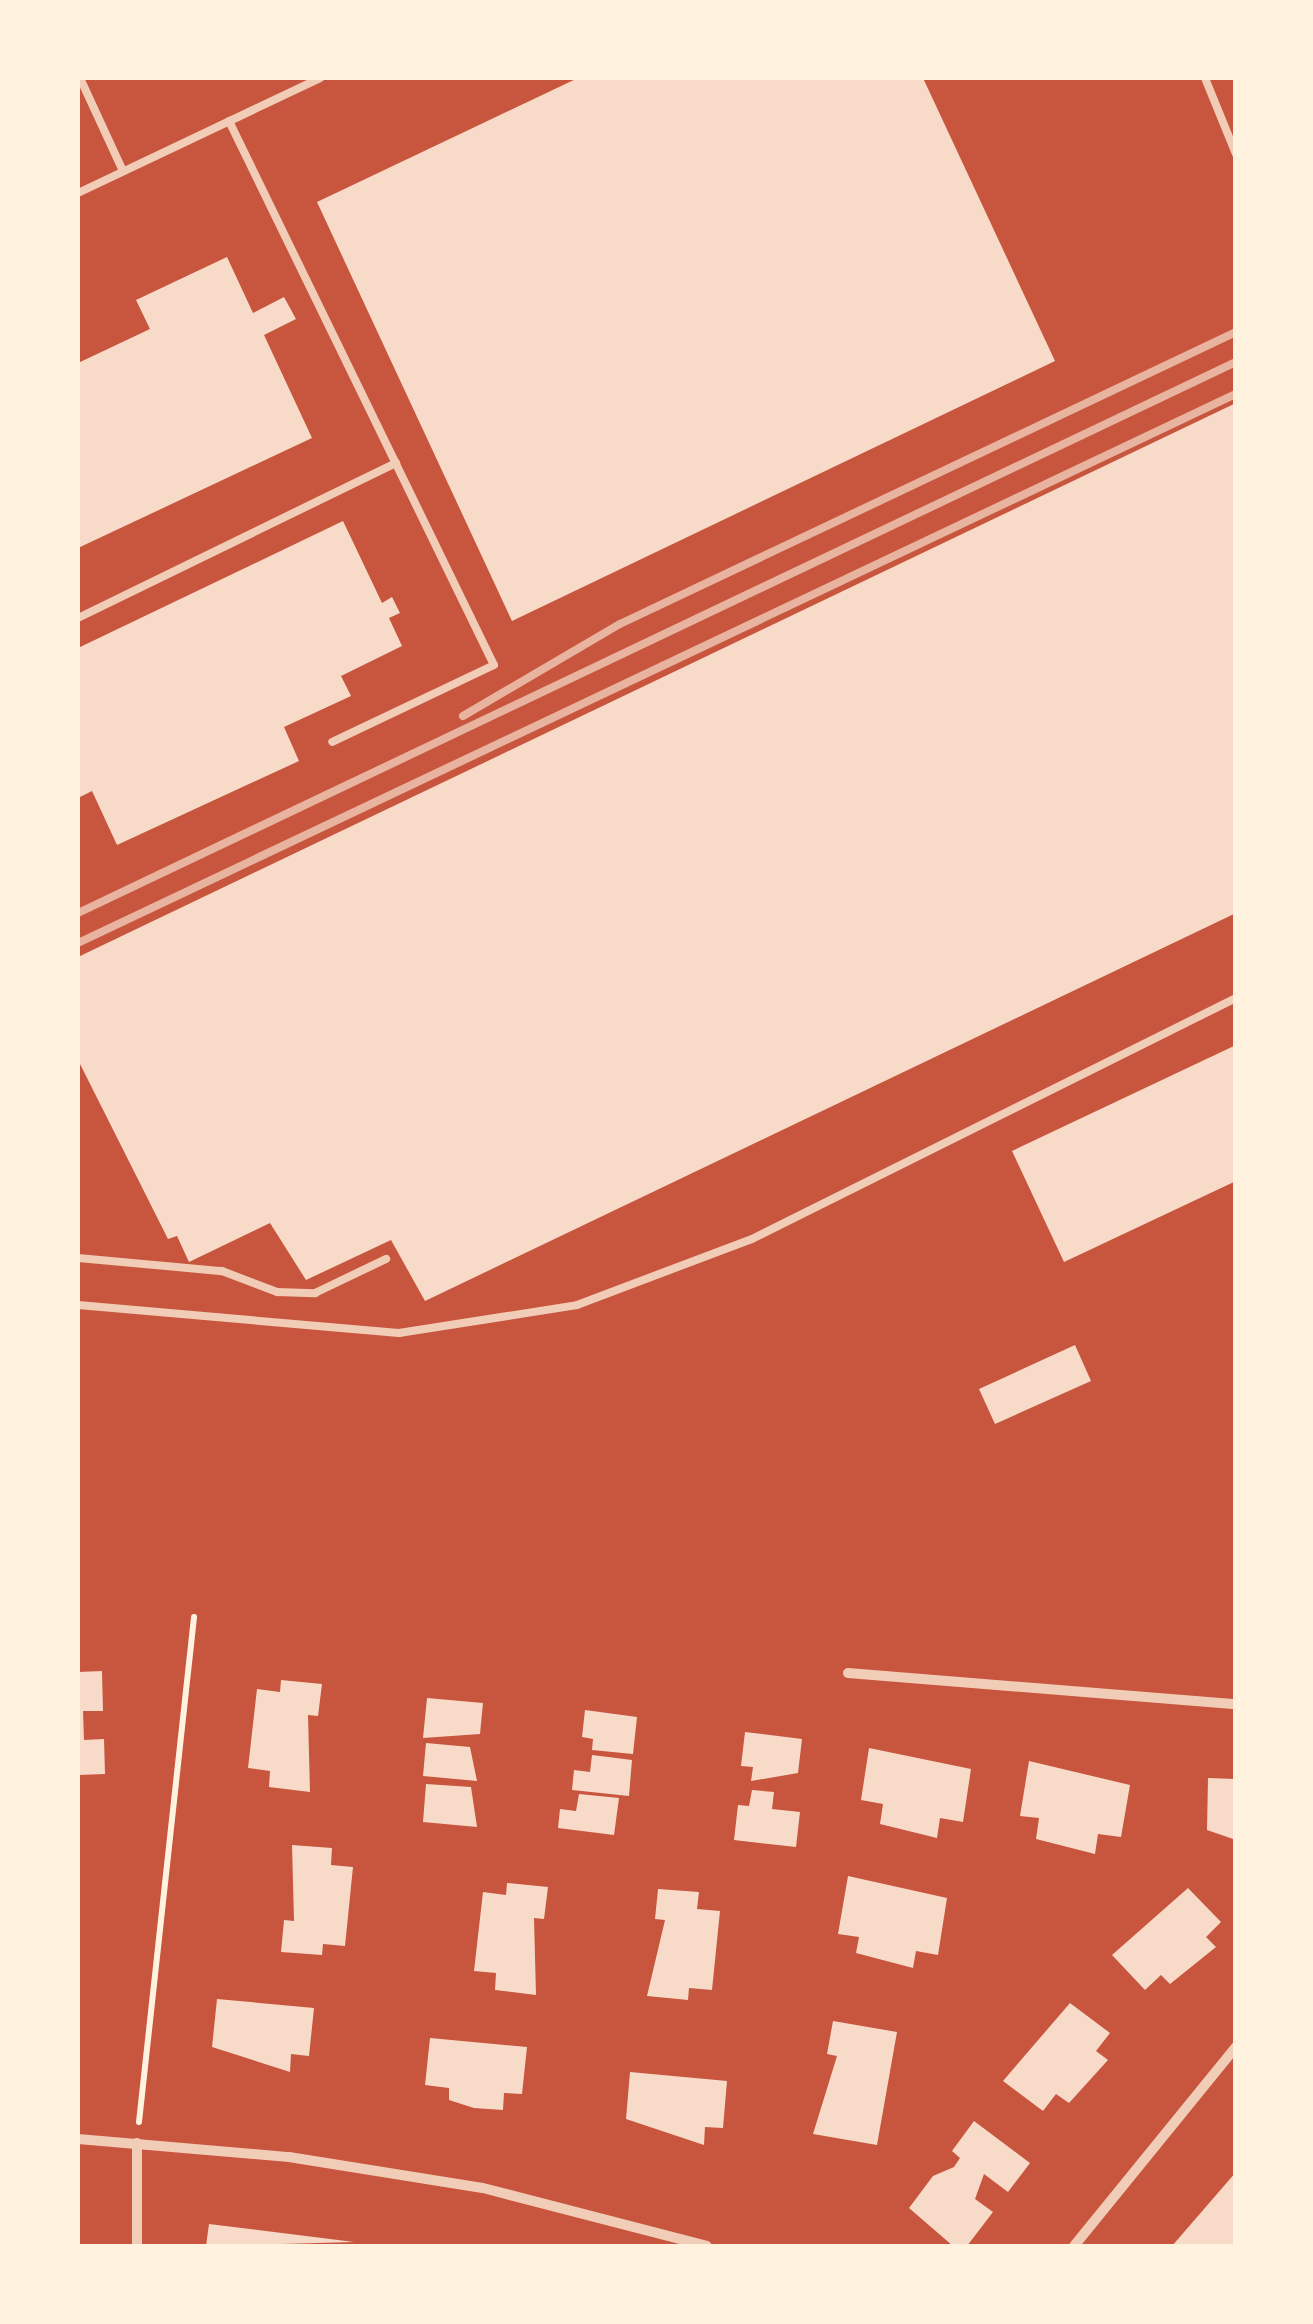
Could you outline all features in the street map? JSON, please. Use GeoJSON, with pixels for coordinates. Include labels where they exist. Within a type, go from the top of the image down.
{"type":"FeatureCollection","features":[{"type":"Feature","properties":{"kind":"street"},"geometry":{"type":"LineString","coordinates":[[848,1673],[1236,1704]]}},
{"type":"Feature","properties":{"kind":"street"},"geometry":{"type":"LineString","coordinates":[[1074,2246],[1235,2050]]}},
{"type":"Feature","properties":{"kind":"street"},"geometry":{"type":"LineString","coordinates":[[78,2138],[482,2188],[707,2246]]}},
{"type":"Feature","properties":{"kind":"street"},"geometry":{"type":"LineString","coordinates":[[136,2143],[137,2246]]}},
{"type":"Feature","properties":{"kind":"lane"},"geometry":{"type":"LineString","coordinates":[[80,78],[124,171]]}},
{"type":"Feature","properties":{"kind":"lane"},"geometry":{"type":"LineString","coordinates":[[78,193],[320,78]]}},
{"type":"Feature","properties":{"kind":"lane"},"geometry":{"type":"LineString","coordinates":[[1205,78],[1236,154]]}},
{"type":"Feature","properties":{"kind":"lane"},"geometry":{"type":"LineString","coordinates":[[229,121],[494,664],[332,742]]}},
{"type":"Feature","properties":{"kind":"lane"},"geometry":{"type":"LineString","coordinates":[[78,618],[396,463]]}},
{"type":"Feature","properties":{"kind":"lane"},"geometry":{"type":"LineString","coordinates":[[78,1305],[399,1333],[577,1305],[752,1239],[1236,998]]}},
{"type":"Feature","properties":{"kind":"lane"},"geometry":{"type":"LineString","coordinates":[[78,1258],[222,1271],[277,1292],[315,1293],[386,1259]]}},
{"type":"Feature","properties":{"kind":"path"},"geometry":{"type":"LineString","coordinates":[[136,2143],[194,1616]]}},
{"type":"Feature","properties":{"kind":"building"},"geometry":{"type":"Polygon","coordinates":[[[578,78],[923,78],[1055,361],[512,621],[317,202],[578,78]]]}},
{"type":"Feature","properties":{"kind":"building"},"geometry":{"type":"Polygon","coordinates":[[[227,257],[253,313],[284,297],[296,319],[264,335],[312,438],[78,548],[78,363],[150,329],[136,300],[227,257]]]}},
{"type":"Feature","properties":{"kind":"building"},"geometry":{"type":"Polygon","coordinates":[[[1236,403],[1236,913],[425,1301],[391,1240],[306,1280],[270,1223],[189,1262],[177,1236],[168,1239],[78,1060],[78,957],[1236,403]]]}},
{"type":"Feature","properties":{"kind":"building"},"geometry":{"type":"Polygon","coordinates":[[[343,521],[382,603],[392,597],[400,613],[389,618],[402,646],[341,676],[351,696],[284,727],[299,761],[117,845],[92,791],[78,798],[78,648],[343,521]]]}},
{"type":"Feature","properties":{"kind":"building"},"geometry":{"type":"Polygon","coordinates":[[[1236,1045],[1236,1181],[1064,1262],[1012,1151],[1236,1045]]]}},
{"type":"Feature","properties":{"kind":"building"},"geometry":{"type":"Polygon","coordinates":[[[1075,1345],[1091,1381],[995,1424],[979,1389],[1075,1345]]]}},
{"type":"Feature","properties":{"kind":"building"},"geometry":{"type":"Polygon","coordinates":[[[102,1671],[103,1711],[83,1711],[84,1740],[104,1739],[105,1774],[78,1775],[78,1672],[102,1671]]]}},
{"type":"Feature","properties":{"kind":"building"},"geometry":{"type":"Polygon","coordinates":[[[281,1680],[322,1684],[318,1716],[308,1715],[310,1792],[269,1787],[270,1771],[248,1768],[257,1689],[280,1692],[281,1680]]]}},
{"type":"Feature","properties":{"kind":"building"},"geometry":{"type":"Polygon","coordinates":[[[427,1698],[483,1703],[480,1734],[423,1738],[427,1698]]]}},
{"type":"Feature","properties":{"kind":"building"},"geometry":{"type":"Polygon","coordinates":[[[585,1710],[637,1717],[633,1754],[592,1750],[593,1739],[582,1737],[585,1710]]]}},
{"type":"Feature","properties":{"kind":"building"},"geometry":{"type":"Polygon","coordinates":[[[745,1732],[802,1739],[798,1773],[751,1781],[753,1767],[741,1766],[745,1732]]]}},
{"type":"Feature","properties":{"kind":"building"},"geometry":{"type":"Polygon","coordinates":[[[426,1743],[470,1747],[477,1781],[423,1776],[426,1743]]]}},
{"type":"Feature","properties":{"kind":"building"},"geometry":{"type":"Polygon","coordinates":[[[869,1748],[971,1769],[963,1822],[940,1818],[937,1838],[880,1824],[883,1804],[861,1800],[869,1748]]]}},
{"type":"Feature","properties":{"kind":"building"},"geometry":{"type":"Polygon","coordinates":[[[592,1755],[632,1760],[629,1796],[572,1790],[574,1770],[590,1772],[592,1755]]]}},
{"type":"Feature","properties":{"kind":"building"},"geometry":{"type":"Polygon","coordinates":[[[1029,1761],[1130,1785],[1121,1837],[1098,1834],[1095,1854],[1036,1839],[1039,1818],[1020,1816],[1029,1761]]]}},
{"type":"Feature","properties":{"kind":"building"},"geometry":{"type":"Polygon","coordinates":[[[1208,1778],[1236,1779],[1236,1840],[1207,1830],[1208,1778]]]}},
{"type":"Feature","properties":{"kind":"building"},"geometry":{"type":"Polygon","coordinates":[[[426,1784],[471,1787],[477,1827],[423,1822],[426,1784]]]}},
{"type":"Feature","properties":{"kind":"building"},"geometry":{"type":"Polygon","coordinates":[[[752,1790],[774,1792],[772,1809],[800,1812],[796,1847],[734,1840],[738,1805],[749,1806],[752,1790]]]}},
{"type":"Feature","properties":{"kind":"building"},"geometry":{"type":"Polygon","coordinates":[[[579,1794],[619,1798],[614,1835],[558,1828],[560,1809],[576,1811],[579,1794]]]}},
{"type":"Feature","properties":{"kind":"building"},"geometry":{"type":"Polygon","coordinates":[[[292,1845],[332,1848],[331,1865],[353,1867],[345,1946],[323,1944],[322,1955],[281,1952],[284,1920],[294,1921],[292,1845]]]}},
{"type":"Feature","properties":{"kind":"building"},"geometry":{"type":"Polygon","coordinates":[[[848,1876],[947,1898],[938,1955],[916,1951],[913,1968],[856,1953],[859,1937],[838,1934],[848,1876]]]}},
{"type":"Feature","properties":{"kind":"building"},"geometry":{"type":"Polygon","coordinates":[[[507,1883],[548,1887],[544,1919],[534,1918],[536,1995],[495,1990],[496,1973],[474,1971],[483,1892],[506,1895],[507,1883]]]}},
{"type":"Feature","properties":{"kind":"building"},"geometry":{"type":"Polygon","coordinates":[[[1188,1888],[1221,1922],[1206,1937],[1216,1947],[1170,1984],[1161,1975],[1145,1990],[1112,1955],[1188,1888]]]}},
{"type":"Feature","properties":{"kind":"building"},"geometry":{"type":"Polygon","coordinates":[[[658,1889],[699,1892],[697,1909],[720,1911],[712,1990],[689,1988],[688,2000],[647,1996],[665,1920],[655,1919],[658,1889]]]}},
{"type":"Feature","properties":{"kind":"building"},"geometry":{"type":"Polygon","coordinates":[[[217,1999],[314,2008],[309,2056],[291,2054],[290,2072],[212,2047],[217,1999]]]}},
{"type":"Feature","properties":{"kind":"building"},"geometry":{"type":"Polygon","coordinates":[[[1070,2003],[1110,2033],[1096,2051],[1108,2060],[1069,2103],[1056,2094],[1043,2111],[1003,2081],[1070,2003]]]}},
{"type":"Feature","properties":{"kind":"building"},"geometry":{"type":"Polygon","coordinates":[[[833,2021],[897,2032],[877,2145],[813,2134],[837,2056],[827,2054],[833,2021]]]}},
{"type":"Feature","properties":{"kind":"building"},"geometry":{"type":"Polygon","coordinates":[[[430,2038],[527,2047],[522,2094],[504,2093],[503,2110],[474,2108],[449,2100],[449,2088],[425,2085],[430,2038]]]}},
{"type":"Feature","properties":{"kind":"building"},"geometry":{"type":"Polygon","coordinates":[[[630,2072],[727,2081],[723,2128],[705,2127],[704,2145],[626,2119],[630,2072]]]}},
{"type":"Feature","properties":{"kind":"building"},"geometry":{"type":"Polygon","coordinates":[[[974,2121],[1030,2163],[1008,2192],[984,2174],[975,2199],[993,2212],[967,2246],[953,2246],[909,2208],[933,2176],[954,2167],[960,2158],[952,2151],[974,2121]]]}},
{"type":"Feature","properties":{"kind":"building"},"geometry":{"type":"Polygon","coordinates":[[[1236,2172],[1236,2246],[1172,2246],[1236,2172]]]}},
{"type":"Feature","properties":{"kind":"building"},"geometry":{"type":"Polygon","coordinates":[[[209,2224],[354,2242],[206,2246],[209,2224]]]}},
{"type":"Feature","properties":{"kind":"railway"},"geometry":{"type":"LineString","coordinates":[[463,716],[620,624],[1236,332]]}},
{"type":"Feature","properties":{"kind":"railway"},"geometry":{"type":"LineString","coordinates":[[78,913],[1236,362]]}},
{"type":"Feature","properties":{"kind":"railway"},"geometry":{"type":"LineString","coordinates":[[78,943],[1236,394]]}}]}
